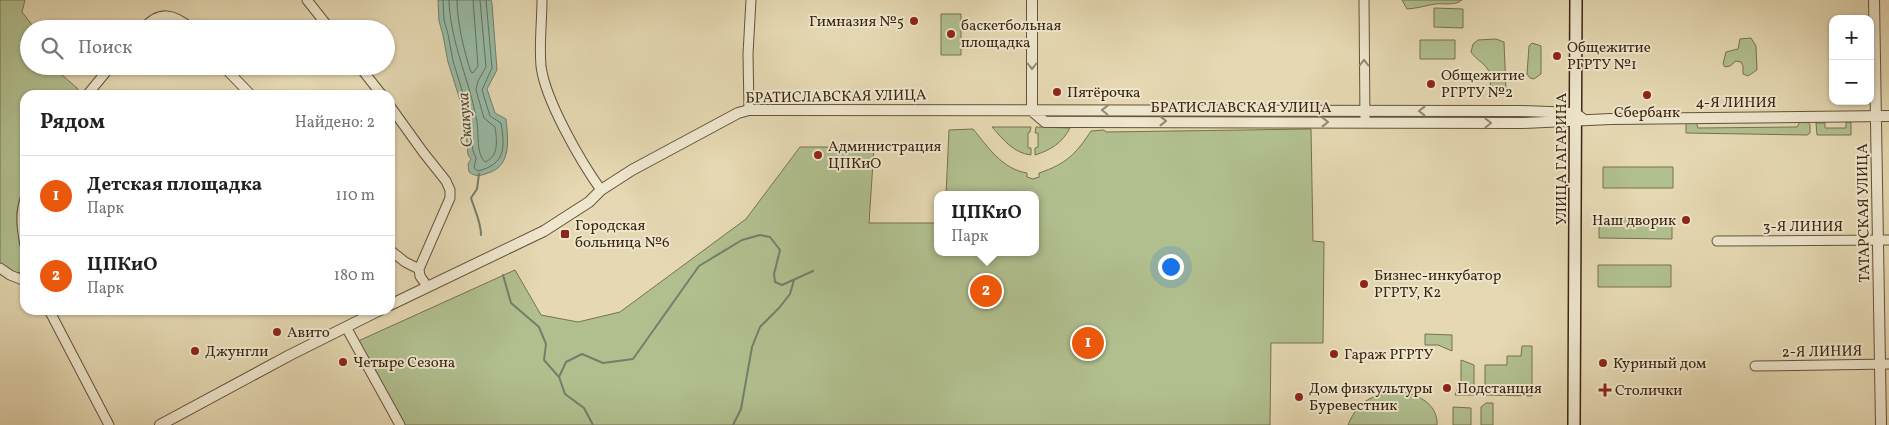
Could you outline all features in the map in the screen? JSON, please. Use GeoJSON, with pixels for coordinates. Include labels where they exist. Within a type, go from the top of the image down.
{"type":"FeatureCollection","features":[{"type":"Feature","properties":{"kind":"main road","name":"УЛИЦА ГАГАРИНА"},"geometry":{"type":"LineString","coordinates":[[1576,0],[1582,425]]}},
{"type":"Feature","properties":{"kind":"main road","name":"УЛИЦА ГАГАРИНА"},"geometry":{"type":"LineString","coordinates":[[1578,118],[1583,0]]}},
{"type":"Feature","properties":{"kind":"main road","name":"УЛИЦА ГАГАРИНА"},"geometry":{"type":"LineString","coordinates":[[1574,425],[1579,317]]}},
{"type":"Feature","properties":{"kind":"street"},"geometry":{"type":"LineString","coordinates":[[307,0],[323,20]]}},
{"type":"Feature","properties":{"kind":"street"},"geometry":{"type":"LineString","coordinates":[[542,0],[541,66],[548,93],[568,135],[601,190]]}},
{"type":"Feature","properties":{"kind":"street"},"geometry":{"type":"LineString","coordinates":[[749,110],[748,54],[751,0]]}},
{"type":"Feature","properties":{"kind":"street"},"geometry":{"type":"LineString","coordinates":[[1032,0],[1032,110]]}},
{"type":"Feature","properties":{"kind":"street"},"geometry":{"type":"LineString","coordinates":[[1364,0],[1364,117]]}},
{"type":"Feature","properties":{"kind":"street","name":"ТАТАРСКАЯ УЛИЦА"},"geometry":{"type":"LineString","coordinates":[[1874,0],[1876,116],[1884,240],[1885,364],[1881,425]]}},
{"type":"Feature","properties":{"kind":"street"},"geometry":{"type":"LineString","coordinates":[[150,20],[159,16],[170,16],[182,20]]}},
{"type":"Feature","properties":{"kind":"street"},"geometry":{"type":"LineString","coordinates":[[91,90],[104,75]]}},
{"type":"Feature","properties":{"kind":"street"},"geometry":{"type":"LineString","coordinates":[[232,75],[246,90]]}},
{"type":"Feature","properties":{"kind":"street"},"geometry":{"type":"LineString","coordinates":[[366,75],[378,90]]}},
{"type":"Feature","properties":{"kind":"street","name":"БРАТИСЛАВСКАЯ УЛИЦА"},"geometry":{"type":"LineString","coordinates":[[395,302],[544,231],[589,202],[601,190],[663,152],[738,113],[749,110],[1032,110],[1045,122],[1364,117],[1578,118]]}},
{"type":"Feature","properties":{"kind":"street"},"geometry":{"type":"LineString","coordinates":[[395,113],[446,181],[450,190],[450,198],[419,269],[420,276],[427,286]]}},
{"type":"Feature","properties":{"kind":"street","name":"4-Я ЛИНИЯ"},"geometry":{"type":"LineString","coordinates":[[1578,118],[1889,116]]}},
{"type":"Feature","properties":{"kind":"street","name":"3-Я ЛИНИЯ"},"geometry":{"type":"LineString","coordinates":[[1716,241],[1884,240]]}},
{"type":"Feature","properties":{"kind":"street"},"geometry":{"type":"LineString","coordinates":[[395,254],[419,269]]}},
{"type":"Feature","properties":{"kind":"street"},"geometry":{"type":"LineString","coordinates":[[0,268],[20,279]]}},
{"type":"Feature","properties":{"kind":"street"},"geometry":{"type":"LineString","coordinates":[[52,315],[108,425]]}},
{"type":"Feature","properties":{"kind":"street"},"geometry":{"type":"LineString","coordinates":[[160,425],[370,315]]}},
{"type":"Feature","properties":{"kind":"street"},"geometry":{"type":"LineString","coordinates":[[346,327],[400,425]]}},
{"type":"Feature","properties":{"kind":"street","name":"2-Я ЛИНИЯ"},"geometry":{"type":"LineString","coordinates":[[1755,366],[1885,364]]}},
{"type":"Feature","properties":{"kind":"shaded area"},"geometry":{"type":"Polygon","coordinates":[[[0,0],[25,0],[22,12],[28,20],[20,20],[20,75],[62,75],[78,90],[20,90],[20,200],[17,211],[17,225],[20,244],[20,272],[13,272],[0,264],[0,0]]]}},
{"type":"Feature","properties":{"kind":"shaded area"},"geometry":{"type":"Polygon","coordinates":[[[1402,0],[1462,0],[1452,4],[1435,4],[1407,9],[1402,0]]]}},
{"type":"Feature","properties":{"kind":"shaded area"},"geometry":{"type":"Polygon","coordinates":[[[1434,8],[1463,9],[1463,28],[1434,27],[1434,8]]]}},
{"type":"Feature","properties":{"kind":"shaded area","name":"баскетбольная площадка"},"geometry":{"type":"Polygon","coordinates":[[[941,14],[961,14],[961,55],[941,55],[941,14]]]}},
{"type":"Feature","properties":{"kind":"shaded area"},"geometry":{"type":"Polygon","coordinates":[[[1751,38],[1756,46],[1757,70],[1748,76],[1743,74],[1741,62],[1736,61],[1730,66],[1725,67],[1723,64],[1726,52],[1738,49],[1740,39],[1751,38]]]}},
{"type":"Feature","properties":{"kind":"shaded area"},"geometry":{"type":"Polygon","coordinates":[[[1496,39],[1504,42],[1506,91],[1494,95],[1490,91],[1489,71],[1471,52],[1473,44],[1478,40],[1496,39]]]}},
{"type":"Feature","properties":{"kind":"shaded area"},"geometry":{"type":"Polygon","coordinates":[[[1420,40],[1455,40],[1455,59],[1420,59],[1420,40]]]}},
{"type":"Feature","properties":{"kind":"shaded area"},"geometry":{"type":"Polygon","coordinates":[[[1532,43],[1541,46],[1541,74],[1534,79],[1530,78],[1527,74],[1529,46],[1532,43]]]}},
{"type":"Feature","properties":{"kind":"shaded area"},"geometry":{"type":"Polygon","coordinates":[[[1696,121],[1698,128],[1797,127],[1800,122],[1808,122],[1810,133],[1807,135],[1686,133],[1686,123],[1696,121]]]}},
{"type":"Feature","properties":{"kind":"shaded area"},"geometry":{"type":"Polygon","coordinates":[[[1846,122],[1851,122],[1851,135],[1817,135],[1816,123],[1825,123],[1825,128],[1846,128],[1846,122]]]}},
{"type":"Feature","properties":{"kind":"shaded area"},"geometry":{"type":"Polygon","coordinates":[[[992,127],[1031,127],[1028,133],[1028,148],[1031,148],[1031,155],[1019,151],[1004,141],[992,127]]]}},
{"type":"Feature","properties":{"kind":"shaded area"},"geometry":{"type":"Polygon","coordinates":[[[1036,127],[1070,128],[1056,145],[1035,155],[1035,148],[1038,147],[1038,133],[1035,133],[1036,127]]]}},
{"type":"Feature","properties":{"kind":"shaded area"},"geometry":{"type":"Polygon","coordinates":[[[973,129],[990,150],[1003,162],[1018,171],[1027,173],[1027,177],[1033,179],[1039,177],[1039,173],[1056,166],[1070,157],[1091,131],[1311,129],[1313,241],[1324,242],[1323,343],[1271,343],[1270,425],[403,425],[356,342],[515,270],[541,315],[578,322],[620,312],[746,219],[800,147],[874,147],[869,223],[934,223],[934,256],[1039,256],[1039,191],[946,191],[949,130],[973,129]]]}},
{"type":"Feature","properties":{"kind":"shaded area"},"geometry":{"type":"Polygon","coordinates":[[[1603,167],[1673,167],[1673,188],[1603,188],[1603,167]]]}},
{"type":"Feature","properties":{"kind":"shaded area"},"geometry":{"type":"Polygon","coordinates":[[[1599,218],[1672,218],[1672,239],[1599,238],[1599,218]]]}},
{"type":"Feature","properties":{"kind":"shaded area"},"geometry":{"type":"Polygon","coordinates":[[[1598,265],[1671,265],[1671,287],[1598,287],[1598,265]]]}},
{"type":"Feature","properties":{"kind":"shaded area"},"geometry":{"type":"Polygon","coordinates":[[[1425,334],[1452,335],[1452,351],[1438,345],[1425,345],[1425,334]]]}},
{"type":"Feature","properties":{"kind":"shaded area"},"geometry":{"type":"Polygon","coordinates":[[[1522,346],[1532,346],[1532,396],[1485,395],[1485,365],[1507,365],[1507,356],[1521,356],[1522,346]]]}},
{"type":"Feature","properties":{"kind":"shaded area"},"geometry":{"type":"Polygon","coordinates":[[[1461,360],[1474,365],[1474,395],[1455,395],[1461,381],[1461,360]]]}},
{"type":"Feature","properties":{"kind":"shaded area"},"geometry":{"type":"Polygon","coordinates":[[[1402,392],[1427,402],[1437,418],[1437,425],[1348,425],[1357,409],[1369,399],[1384,394],[1402,392]]]}},
{"type":"Feature","properties":{"kind":"shaded area"},"geometry":{"type":"Polygon","coordinates":[[[1486,403],[1493,403],[1493,425],[1481,425],[1481,407],[1486,403]]]}},
{"type":"Feature","properties":{"kind":"shaded area"},"geometry":{"type":"Polygon","coordinates":[[[1453,407],[1471,408],[1471,425],[1453,425],[1453,407]]]}},
{"type":"Feature","properties":{"kind":"water"},"geometry":{"type":"Polygon","coordinates":[[[438,0],[491,0],[497,70],[487,89],[495,113],[506,119],[508,143],[505,158],[501,164],[496,169],[483,175],[471,174],[469,172],[468,164],[471,159],[468,155],[465,116],[448,62],[439,21],[438,0]]]}},
{"type":"Feature","properties":{"kind":"waterway","name":"Скакуха"},"geometry":{"type":"LineString","coordinates":[[479,174],[477,189],[471,198],[479,221],[481,235]]}},
{"type":"Feature","properties":{"kind":"waterway"},"geometry":{"type":"LineString","coordinates":[[559,377],[566,362],[582,354],[603,363],[633,359],[699,266],[742,240],[760,235],[770,237],[780,250],[774,274],[775,282],[782,285],[813,271]]}},
{"type":"Feature","properties":{"kind":"waterway","name":"Скакуха"},"geometry":{"type":"LineString","coordinates":[[503,275],[511,303],[539,327],[546,344],[544,360],[559,377],[565,394],[584,408],[593,425]]}},
{"type":"Feature","properties":{"kind":"waterway"},"geometry":{"type":"LineString","coordinates":[[733,425],[741,409],[752,347],[760,327],[790,294],[794,280]]}},
{"type":"Feature","properties":{"kind":"place","name":"Гимназия №5"},"geometry":{"type":"Point","coordinates":[914,21]}},
{"type":"Feature","properties":{"kind":"place","name":"баскетбольная площадка"},"geometry":{"type":"Point","coordinates":[951,34]}},
{"type":"Feature","properties":{"kind":"place","name":"Общежитие РГРТУ №1"},"geometry":{"type":"Point","coordinates":[1557,56]}},
{"type":"Feature","properties":{"kind":"place","name":"Общежитие РГРТУ №2"},"geometry":{"type":"Point","coordinates":[1431,84]}},
{"type":"Feature","properties":{"kind":"place","name":"Пятёрочка"},"geometry":{"type":"Point","coordinates":[1057,92]}},
{"type":"Feature","properties":{"kind":"place","name":"Сбербанк"},"geometry":{"type":"Point","coordinates":[1647,95]}},
{"type":"Feature","properties":{"kind":"place","name":"Администрация ЦПКиО"},"geometry":{"type":"Point","coordinates":[818,155]}},
{"type":"Feature","properties":{"kind":"place","name":"Наш дворик"},"geometry":{"type":"Point","coordinates":[1686,220]}},
{"type":"Feature","properties":{"kind":"place","name":"Городская больница №6"},"geometry":{"type":"Point","coordinates":[565,234]}},
{"type":"Feature","properties":{"kind":"place","name":"Бизнес-инкубатор РГРТУ, К2"},"geometry":{"type":"Point","coordinates":[1364,284]}},
{"type":"Feature","properties":{"kind":"place","name":"ЦПКиО"},"geometry":{"type":"Point","coordinates":[986,291]}},
{"type":"Feature","properties":{"kind":"place","name":"Авито"},"geometry":{"type":"Point","coordinates":[277,332]}},
{"type":"Feature","properties":{"kind":"place","name":"Детская площадка"},"geometry":{"type":"Point","coordinates":[1088,343]}},
{"type":"Feature","properties":{"kind":"place","name":"Джунгли"},"geometry":{"type":"Point","coordinates":[195,351]}},
{"type":"Feature","properties":{"kind":"place","name":"Гараж РГРТУ"},"geometry":{"type":"Point","coordinates":[1334,354]}},
{"type":"Feature","properties":{"kind":"place","name":"Четыре Сезона"},"geometry":{"type":"Point","coordinates":[343,362]}},
{"type":"Feature","properties":{"kind":"place","name":"Куриный дом"},"geometry":{"type":"Point","coordinates":[1603,363]}},
{"type":"Feature","properties":{"kind":"place","name":"Подстанция"},"geometry":{"type":"Point","coordinates":[1447,388]}},
{"type":"Feature","properties":{"kind":"place","name":"Столички"},"geometry":{"type":"Point","coordinates":[1605,390]}},
{"type":"Feature","properties":{"kind":"place","name":"Дом физкультуры Буревестник"},"geometry":{"type":"Point","coordinates":[1299,397]}}]}
